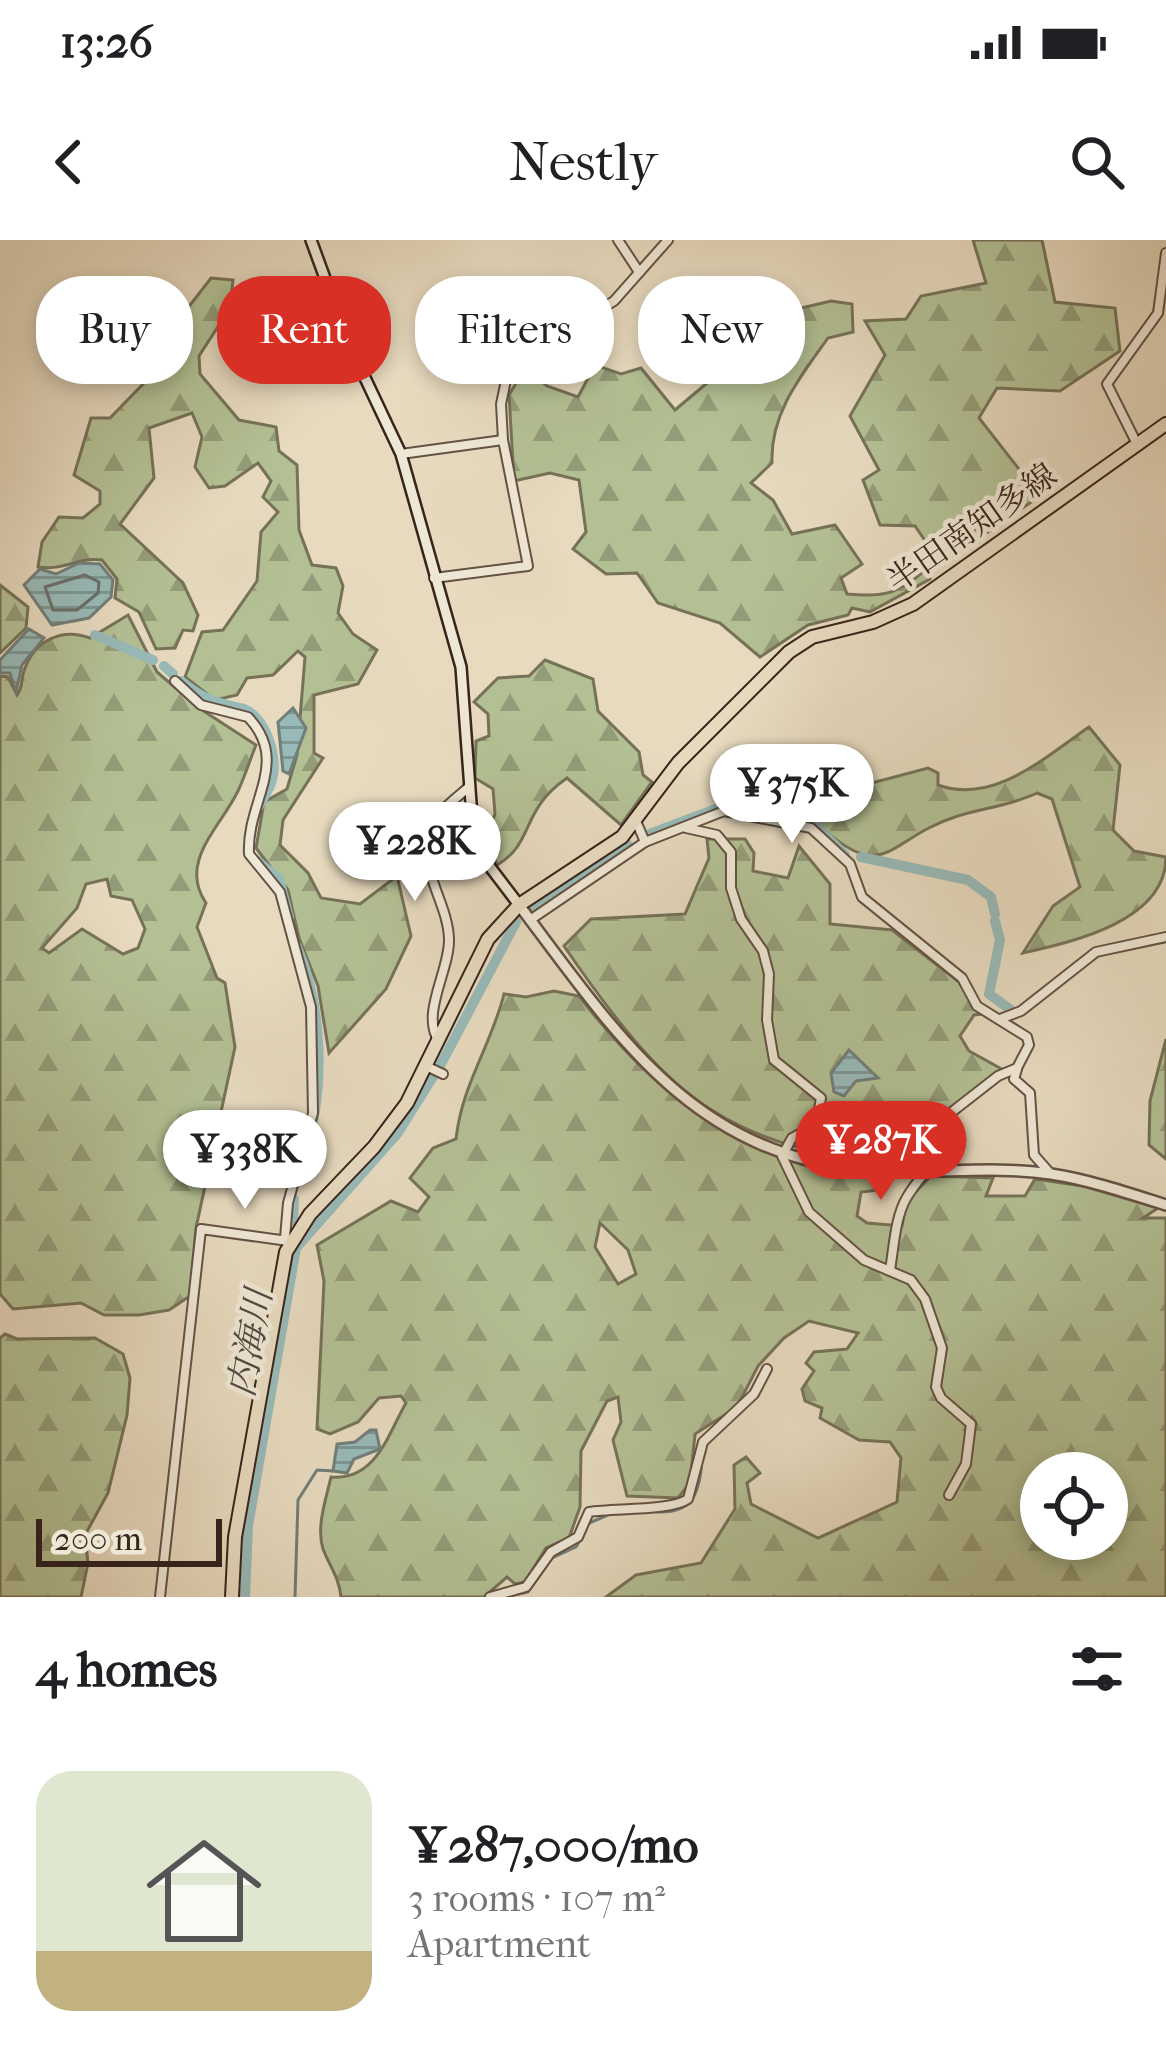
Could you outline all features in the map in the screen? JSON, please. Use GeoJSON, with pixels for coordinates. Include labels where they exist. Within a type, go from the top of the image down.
{"type":"FeatureCollection","features":[{"type":"Feature","properties":{"kind":"main road","name":"半田南知多線"},"geometry":{"type":"LineString","coordinates":[[287,1240],[392,1127],[488,939],[519,905],[601,854],[636,821],[678,763],[789,652],[812,637],[873,622],[913,604],[1166,424]]}},
{"type":"Feature","properties":{"kind":"main road"},"geometry":{"type":"LineString","coordinates":[[232,1597],[235,1537],[287,1240]]}},
{"type":"Feature","properties":{"kind":"street"},"geometry":{"type":"LineString","coordinates":[[311,240],[348,341],[401,454],[461,667],[477,843],[530,920],[646,1068],[710,1118],[784,1152],[848,1168],[1050,1174],[1166,1204]]}},
{"type":"Feature","properties":{"kind":"street"},"geometry":{"type":"LineString","coordinates":[[618,240],[639,272]]}},
{"type":"Feature","properties":{"kind":"street"},"geometry":{"type":"LineString","coordinates":[[433,578],[528,566],[503,440],[501,404],[509,367],[614,301],[668,240]]}},
{"type":"Feature","properties":{"kind":"street"},"geometry":{"type":"LineString","coordinates":[[1137,444],[1107,384],[1155,320],[1166,253]]}},
{"type":"Feature","properties":{"kind":"street"},"geometry":{"type":"LineString","coordinates":[[401,454],[503,440]]}},
{"type":"Feature","properties":{"kind":"street"},"geometry":{"type":"LineString","coordinates":[[160,1597],[201,1229],[287,1240],[288,1203],[313,1113],[311,1007],[280,892],[249,854],[253,814],[269,777],[268,746],[248,717],[201,705],[175,682]]}},
{"type":"Feature","properties":{"kind":"street"},"geometry":{"type":"LineString","coordinates":[[439,1041],[433,1032],[434,1016],[449,940],[430,874],[427,843],[438,815],[472,785]]}},
{"type":"Feature","properties":{"kind":"street"},"geometry":{"type":"LineString","coordinates":[[530,920],[646,842],[685,827],[739,811],[811,828],[850,864],[862,897],[962,978],[977,1006],[1027,1037],[1029,1045],[1014,1079],[1030,1093],[1034,1155],[1050,1174]]}},
{"type":"Feature","properties":{"kind":"street"},"geometry":{"type":"LineString","coordinates":[[636,821],[646,842]]}},
{"type":"Feature","properties":{"kind":"street"},"geometry":{"type":"LineString","coordinates":[[685,827],[717,836],[731,852],[731,888],[741,919],[764,951],[769,974],[767,1020],[775,1060],[821,1098],[816,1125],[797,1134],[782,1160],[799,1182],[809,1212],[865,1260],[910,1280],[925,1299],[942,1348],[936,1387],[941,1398],[970,1424],[966,1464],[949,1495]]}},
{"type":"Feature","properties":{"kind":"street"},"geometry":{"type":"LineString","coordinates":[[998,1020],[1021,1010],[1096,952],[1166,937]]}},
{"type":"Feature","properties":{"kind":"street"},"geometry":{"type":"LineString","coordinates":[[426,1066],[443,1074]]}},
{"type":"Feature","properties":{"kind":"street"},"geometry":{"type":"LineString","coordinates":[[890,1270],[904,1200],[932,1172],[948,1134],[948,1115],[1017,1069]]}},
{"type":"Feature","properties":{"kind":"street"},"geometry":{"type":"LineString","coordinates":[[490,1597],[526,1587],[550,1552],[578,1537],[590,1512],[683,1504],[693,1492],[703,1442],[754,1394],[767,1369]]}},
{"type":"Feature","properties":{"kind":"green space"},"geometry":{"type":"Polygon","coordinates":[[[973,240],[1042,240],[1055,302],[1115,308],[1120,351],[1060,391],[997,388],[979,418],[1040,496],[941,564],[915,526],[880,525],[863,480],[879,470],[850,416],[885,355],[865,321],[906,319],[921,296],[986,283],[973,240]]]}},
{"type":"Feature","properties":{"kind":"green space"},"geometry":{"type":"Polygon","coordinates":[[[211,278],[217,279],[217,328],[199,356],[200,374],[239,420],[276,427],[279,451],[297,465],[299,530],[312,565],[336,568],[343,586],[338,613],[353,634],[377,650],[358,684],[314,695],[314,753],[323,758],[283,820],[280,845],[308,873],[321,898],[360,904],[397,876],[411,936],[386,989],[329,1053],[318,986],[299,938],[288,890],[256,848],[264,802],[287,789],[297,755],[305,657],[298,651],[273,675],[247,678],[237,695],[215,700],[185,677],[202,632],[223,630],[257,581],[261,532],[278,512],[263,497],[271,481],[258,463],[225,486],[209,488],[195,467],[202,437],[192,413],[149,428],[154,478],[120,524],[183,583],[198,615],[193,631],[183,630],[175,648],[156,649],[139,612],[115,598],[117,579],[102,560],[38,567],[42,542],[59,517],[83,518],[100,504],[100,491],[74,475],[91,418],[110,418],[143,384],[193,384],[193,301],[211,278]]]}},
{"type":"Feature","properties":{"kind":"green space"},"geometry":{"type":"Polygon","coordinates":[[[831,301],[852,304],[853,332],[828,338],[805,370],[805,307],[831,301]]]}},
{"type":"Feature","properties":{"kind":"green space"},"geometry":{"type":"Polygon","coordinates":[[[638,369],[638,384],[654,384],[675,410],[706,384],[797,384],[781,412],[772,463],[751,483],[773,500],[792,534],[835,525],[862,564],[841,578],[847,594],[892,592],[930,566],[930,579],[870,612],[852,608],[848,615],[808,625],[760,657],[720,623],[658,603],[637,573],[606,574],[573,549],[586,532],[579,480],[550,473],[514,481],[509,395],[516,384],[545,384],[578,397],[585,384],[614,384],[614,372],[638,369]]]}},
{"type":"Feature","properties":{"kind":"green space"},"geometry":{"type":"Polygon","coordinates":[[[0,585],[28,607],[26,628],[0,653],[0,585]]]}},
{"type":"Feature","properties":{"kind":"green space"},"geometry":{"type":"Polygon","coordinates":[[[128,615],[157,672],[199,708],[256,745],[238,791],[199,859],[197,873],[206,903],[197,927],[217,978],[225,983],[235,1047],[196,1228],[190,1296],[169,1310],[139,1315],[104,1315],[81,1303],[13,1309],[0,1294],[0,676],[8,677],[17,695],[30,658],[43,643],[60,635],[90,638],[128,615]],[[107,879],[86,884],[77,908],[42,948],[49,953],[82,929],[123,954],[138,948],[145,929],[132,900],[111,896],[107,879]]]}},
{"type":"Feature","properties":{"kind":"green space"},"geometry":{"type":"Polygon","coordinates":[[[545,660],[593,679],[598,711],[639,752],[643,775],[652,782],[621,825],[567,778],[542,802],[517,847],[497,865],[486,838],[495,814],[493,789],[475,778],[476,741],[489,736],[488,714],[474,702],[498,678],[529,676],[545,660]]]}},
{"type":"Feature","properties":{"kind":"green space"},"geometry":{"type":"Polygon","coordinates":[[[1089,727],[1120,765],[1113,830],[1134,851],[1166,857],[1162,879],[1150,898],[1133,913],[1089,935],[1023,953],[1053,906],[1080,887],[1052,799],[1037,793],[955,817],[873,855],[839,842],[816,822],[845,790],[928,768],[938,773],[938,785],[979,789],[999,783],[1037,764],[1089,727]]]}},
{"type":"Feature","properties":{"kind":"green space"},"geometry":{"type":"Polygon","coordinates":[[[707,839],[745,839],[754,853],[753,871],[788,878],[799,846],[830,884],[830,924],[892,930],[959,982],[982,1014],[974,1015],[960,1036],[969,1051],[1007,1072],[946,1114],[945,1134],[929,1167],[803,1149],[755,1133],[713,1111],[639,1046],[564,946],[591,919],[685,914],[709,858],[707,839]]]}},
{"type":"Feature","properties":{"kind":"green space"},"geometry":{"type":"Polygon","coordinates":[[[554,991],[579,996],[642,1068],[710,1121],[789,1157],[882,1176],[879,1190],[861,1192],[857,1216],[867,1223],[902,1226],[906,1202],[931,1176],[993,1178],[986,1196],[1025,1196],[1035,1179],[1083,1186],[1158,1208],[1143,1218],[1166,1218],[1166,1597],[606,1597],[636,1575],[701,1563],[735,1509],[734,1465],[746,1457],[760,1473],[747,1483],[751,1504],[818,1538],[897,1502],[901,1458],[890,1442],[859,1440],[820,1418],[822,1408],[805,1401],[802,1389],[814,1371],[806,1363],[814,1352],[847,1349],[858,1333],[809,1321],[784,1338],[758,1366],[737,1407],[695,1434],[690,1483],[678,1498],[627,1496],[613,1440],[621,1422],[618,1397],[607,1401],[581,1451],[580,1507],[569,1538],[546,1548],[525,1582],[515,1584],[507,1577],[484,1597],[341,1597],[321,1540],[331,1477],[346,1476],[370,1464],[406,1403],[401,1396],[379,1398],[358,1422],[330,1434],[317,1429],[324,1281],[317,1245],[391,1201],[418,1212],[429,1197],[410,1178],[433,1148],[456,1139],[464,1100],[504,994],[526,997],[554,991]],[[600,1223],[595,1247],[618,1284],[636,1274],[628,1250],[600,1223]]]}},
{"type":"Feature","properties":{"kind":"green space"},"geometry":{"type":"Polygon","coordinates":[[[1166,1039],[1166,1159],[1149,1145],[1150,1101],[1166,1039]]]}},
{"type":"Feature","properties":{"kind":"green space"},"geometry":{"type":"Polygon","coordinates":[[[5,1334],[17,1339],[95,1338],[123,1354],[130,1378],[127,1415],[108,1493],[85,1535],[88,1563],[81,1597],[0,1597],[0,1338],[5,1334]]]}},
{"type":"Feature","properties":{"kind":"water"},"geometry":{"type":"Polygon","coordinates":[[[79,563],[100,564],[113,580],[111,597],[89,618],[52,625],[24,585],[40,569],[56,574],[79,563]]]}},
{"type":"Feature","properties":{"kind":"water"},"geometry":{"type":"Polygon","coordinates":[[[29,629],[44,638],[22,665],[16,692],[10,673],[0,673],[0,660],[29,629]]]}},
{"type":"Feature","properties":{"kind":"water"},"geometry":{"type":"Polygon","coordinates":[[[293,708],[306,728],[289,774],[283,771],[278,722],[293,708]]]}},
{"type":"Feature","properties":{"kind":"water"},"geometry":{"type":"Polygon","coordinates":[[[849,1050],[878,1078],[856,1081],[844,1096],[834,1092],[831,1073],[849,1050]]]}},
{"type":"Feature","properties":{"kind":"water"},"geometry":{"type":"Polygon","coordinates":[[[376,1430],[380,1449],[354,1459],[347,1473],[333,1471],[337,1444],[355,1442],[376,1430]]]}},
{"type":"Feature","properties":{"kind":"waterway"},"geometry":{"type":"LineString","coordinates":[[95,635],[153,660]]}},
{"type":"Feature","properties":{"kind":"waterway"},"geometry":{"type":"LineString","coordinates":[[164,666],[173,674]]}},
{"type":"Feature","properties":{"kind":"waterway"},"geometry":{"type":"LineString","coordinates":[[181,681],[209,699],[249,712],[263,727],[272,748],[274,771],[259,806]]}},
{"type":"Feature","properties":{"kind":"waterway","name":"内海川"},"geometry":{"type":"LineString","coordinates":[[647,835],[721,807],[791,817]]}},
{"type":"Feature","properties":{"kind":"waterway","name":"内海川"},"geometry":{"type":"LineString","coordinates":[[799,819],[815,825],[845,855]]}},
{"type":"Feature","properties":{"kind":"waterway","name":"内海川"},"geometry":{"type":"LineString","coordinates":[[535,908],[628,845]]}},
{"type":"Feature","properties":{"kind":"waterway","name":"内海川"},"geometry":{"type":"LineString","coordinates":[[861,857],[968,880],[991,897],[995,914]]}},
{"type":"Feature","properties":{"kind":"waterway"},"geometry":{"type":"LineString","coordinates":[[255,859],[279,879],[289,917]]}},
{"type":"Feature","properties":{"kind":"waterway","name":"内海川"},"geometry":{"type":"LineString","coordinates":[[995,921],[1000,940],[989,994],[1011,1010]]}},
{"type":"Feature","properties":{"kind":"waterway","name":"内海川"},"geometry":{"type":"LineString","coordinates":[[440,1066],[516,922]]}},
{"type":"Feature","properties":{"kind":"waterway"},"geometry":{"type":"LineString","coordinates":[[297,947],[312,997],[318,1051],[316,1106],[304,1157]]}},
{"type":"Feature","properties":{"kind":"waterway","name":"内海川"},"geometry":{"type":"LineString","coordinates":[[245,1597],[248,1526],[296,1248],[397,1134],[434,1075]]}},
{"type":"Feature","properties":{"kind":"waterway"},"geometry":{"type":"LineString","coordinates":[[293,1221],[294,1199]]}},
{"type":"Feature","properties":{"kind":"waterway"},"geometry":{"type":"LineString","coordinates":[[649,1511],[684,1507],[699,1484],[702,1459]]}},
{"type":"Feature","properties":{"kind":"waterway"},"geometry":{"type":"LineString","coordinates":[[295,1597],[298,1500],[317,1470],[333,1471]]}},
{"type":"Feature","properties":{"kind":"waterway"},"geometry":{"type":"LineString","coordinates":[[587,1524],[610,1514]]}},
{"type":"Feature","properties":{"kind":"waterway"},"geometry":{"type":"LineString","coordinates":[[505,1597],[528,1592],[552,1558],[576,1547],[584,1533]]}}]}
